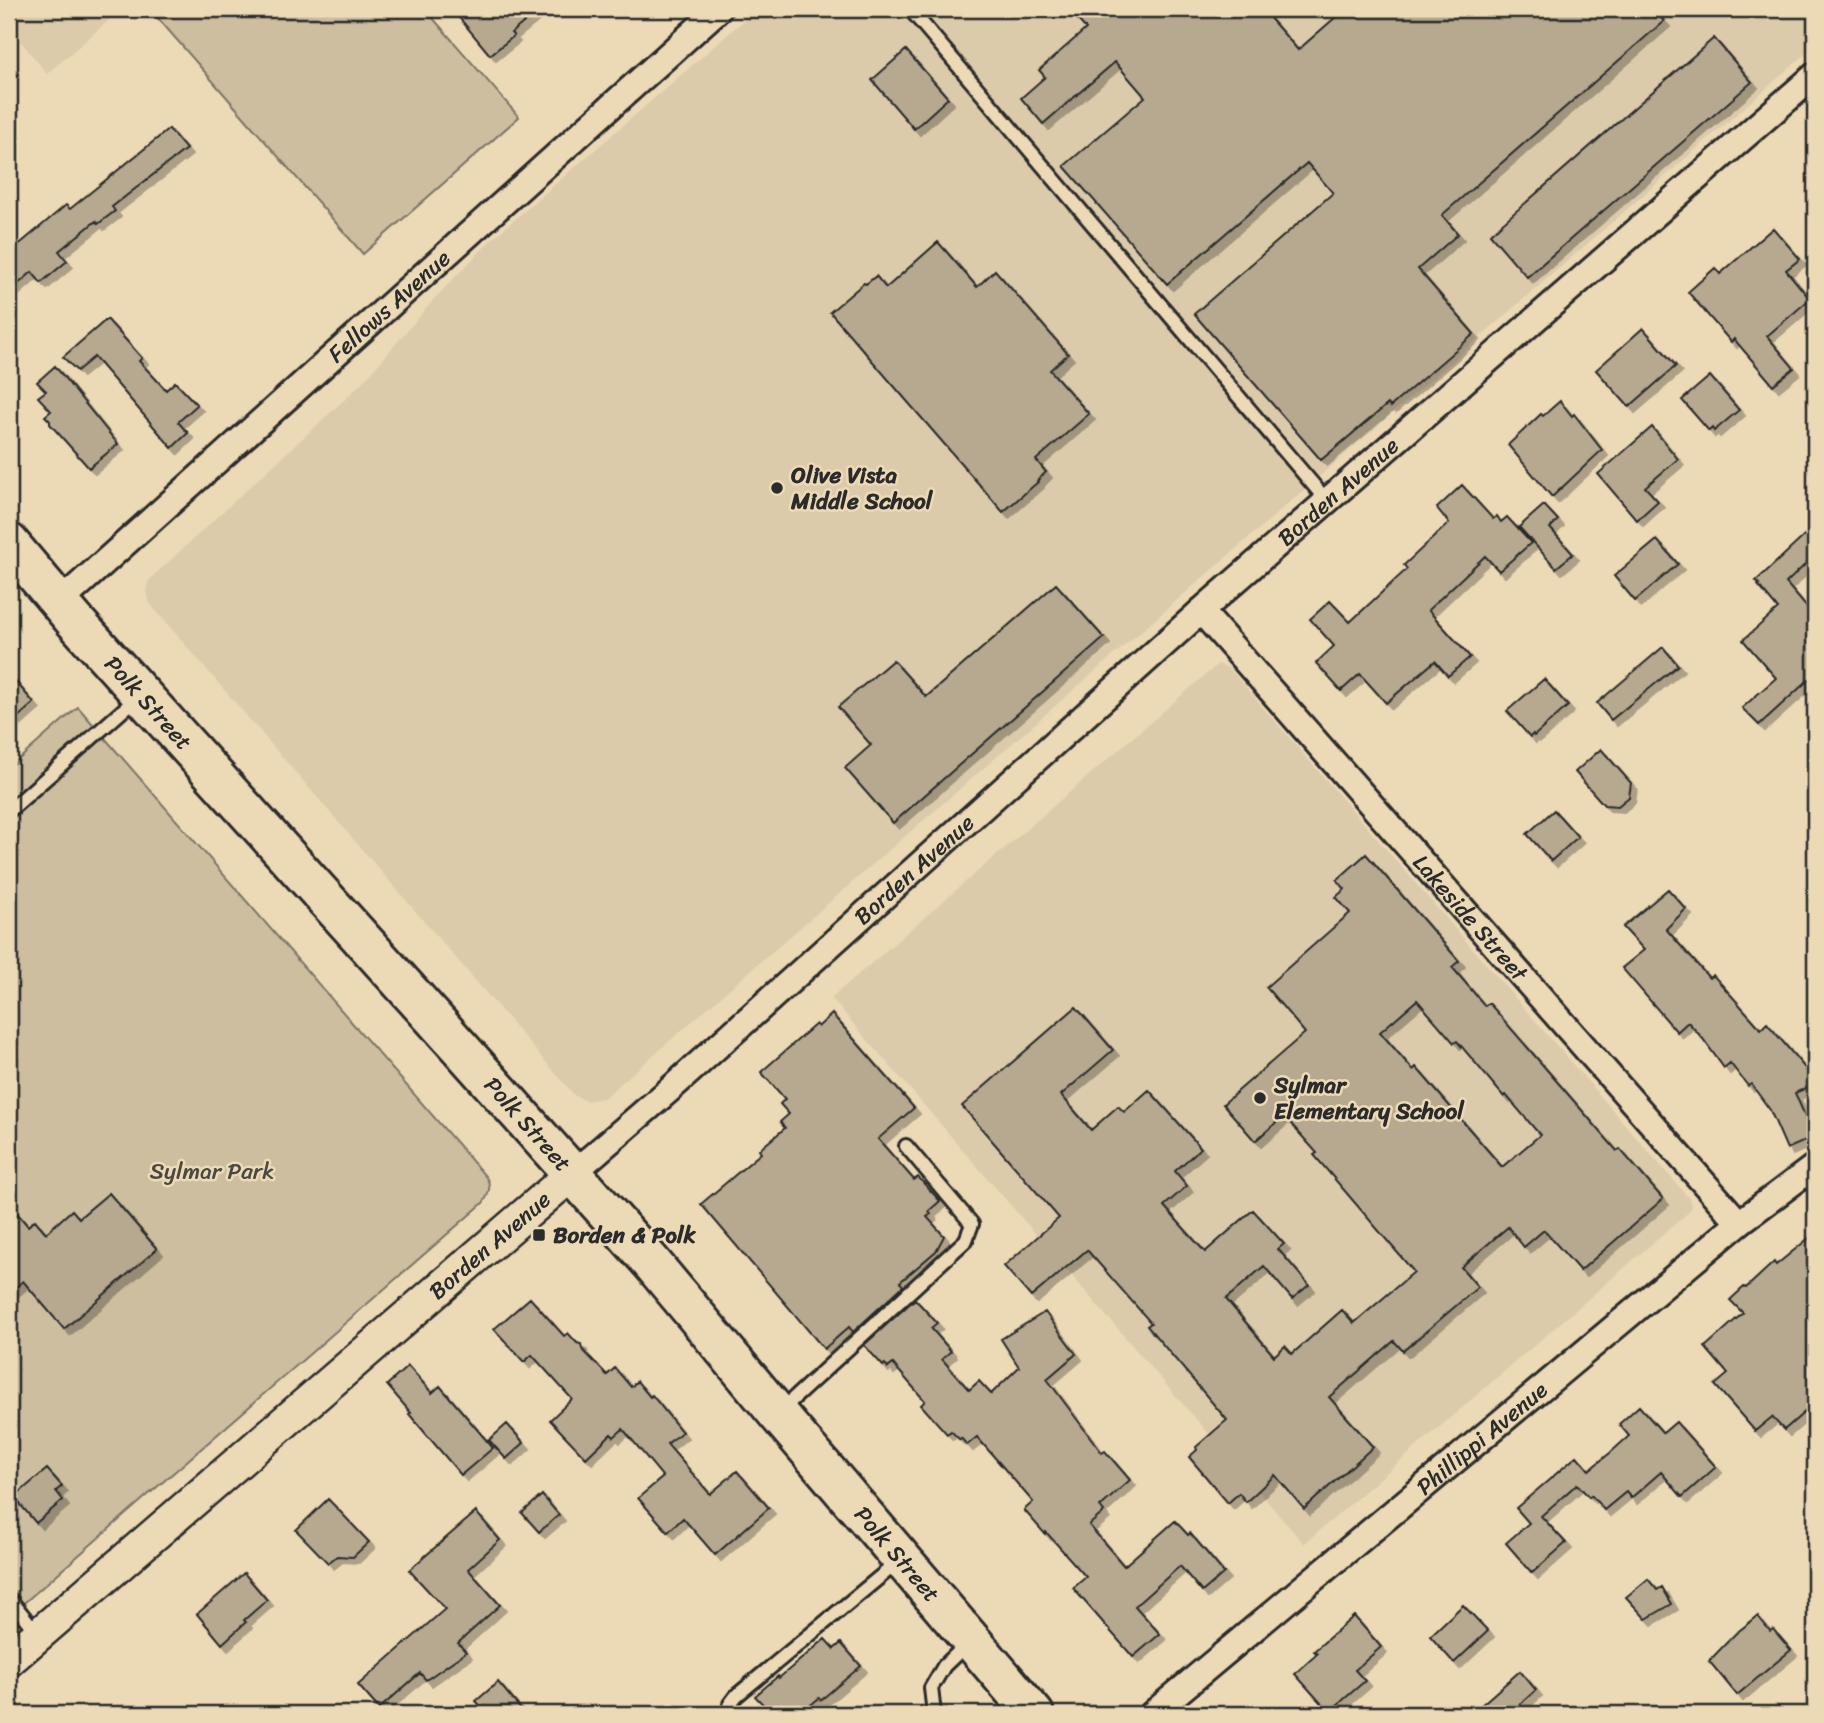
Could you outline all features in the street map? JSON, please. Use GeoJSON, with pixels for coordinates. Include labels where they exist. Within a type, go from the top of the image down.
{"type":"FeatureCollection","features":[{"type":"Feature","properties":{"kind":"main road","name":"Polk Street"},"geometry":{"type":"LineString","coordinates":[[9,543],[141,695],[651,1262],[1034,1714]]}},
{"type":"Feature","properties":{"kind":"street","name":"Fellows Avenue"},"geometry":{"type":"LineString","coordinates":[[60,603],[719,9]]}},
{"type":"Feature","properties":{"kind":"street","name":"Borden Avenue"},"geometry":{"type":"LineString","coordinates":[[9,1660],[667,1092],[1201,611],[1815,75]]}},
{"type":"Feature","properties":{"kind":"street","name":"Lakeside Street"},"geometry":{"type":"LineString","coordinates":[[1201,611],[1740,1223]]}},
{"type":"Feature","properties":{"kind":"street","name":"Phillippi Avenue"},"geometry":{"type":"LineString","coordinates":[[1152,1714],[1740,1223],[1815,1166]]}},
{"type":"Feature","properties":{"kind":"lane"},"geometry":{"type":"LineString","coordinates":[[910,9],[1327,502]]}},
{"type":"Feature","properties":{"kind":"lane"},"geometry":{"type":"LineString","coordinates":[[9,811],[141,695]]}},
{"type":"Feature","properties":{"kind":"lane"},"geometry":{"type":"LineString","coordinates":[[777,1413],[966,1240],[972,1224],[906,1146]]}},
{"type":"Feature","properties":{"kind":"lane"},"geometry":{"type":"LineString","coordinates":[[730,1714],[730,1704],[736,1696],[901,1559]]}},
{"type":"Feature","properties":{"kind":"lane"},"geometry":{"type":"LineString","coordinates":[[9,1598],[37,1634]]}},
{"type":"Feature","properties":{"kind":"lane"},"geometry":{"type":"LineString","coordinates":[[934,1714],[931,1688],[944,1666],[971,1641]]}},
{"type":"Feature","properties":{"kind":"shaded area"},"geometry":{"type":"Polygon","coordinates":[[[9,9],[122,9],[47,74],[9,27],[9,9]]]}},
{"type":"Feature","properties":{"kind":"shaded area","name":"Olive Vista Middle School"},"geometry":{"type":"Polygon","coordinates":[[[757,9],[1808,9],[1815,17],[1815,46],[604,1098],[587,1101],[575,1096],[150,604],[146,590],[152,577],[369,375],[435,298],[492,239],[757,9]]]}},
{"type":"Feature","properties":{"kind":"shaded area","name":"Sylmar Elementary School"},"geometry":{"type":"Polygon","coordinates":[[[1218,664],[1229,668],[1689,1198],[1692,1207],[1304,1544],[831,998],[1218,664]]]}},
{"type":"Feature","properties":{"kind":"green space"},"geometry":{"type":"Polygon","coordinates":[[[150,9],[425,9],[519,117],[363,254],[150,9]]]}},
{"type":"Feature","properties":{"kind":"green space","name":"Sylmar Park"},"geometry":{"type":"Polygon","coordinates":[[[78,707],[486,1177],[489,1187],[483,1203],[9,1616],[9,768],[78,707]]]}},
{"type":"Feature","properties":{"kind":"building"},"geometry":{"type":"Polygon","coordinates":[[[452,9],[540,9],[511,33],[514,36],[490,55],[452,9]]]}},
{"type":"Feature","properties":{"kind":"building"},"geometry":{"type":"Polygon","coordinates":[[[1091,9],[1262,9],[1298,50],[1345,9],[1653,9],[1664,21],[1442,215],[1458,234],[1418,269],[1474,334],[1390,407],[1388,404],[1321,460],[1194,314],[1333,193],[1307,163],[1167,284],[1064,166],[1145,97],[1115,62],[1043,124],[1021,98],[1045,77],[1039,70],[1086,29],[1078,20],[1091,9]]]}},
{"type":"Feature","properties":{"kind":"building"},"geometry":{"type":"Polygon","coordinates":[[[1714,38],[1752,82],[1527,277],[1490,234],[1714,38]]]}},
{"type":"Feature","properties":{"kind":"building"},"geometry":{"type":"Polygon","coordinates":[[[906,50],[948,98],[914,129],[872,80],[906,50]]]}},
{"type":"Feature","properties":{"kind":"building"},"geometry":{"type":"Polygon","coordinates":[[[169,129],[186,149],[112,207],[115,211],[98,224],[96,221],[59,251],[67,261],[41,283],[32,272],[9,292],[9,253],[66,205],[70,209],[169,129]]]}},
{"type":"Feature","properties":{"kind":"building"},"geometry":{"type":"Polygon","coordinates":[[[1773,228],[1800,259],[1786,270],[1810,299],[1767,336],[1794,368],[1773,385],[1734,339],[1731,342],[1688,292],[1715,268],[1720,274],[1773,228]]]}},
{"type":"Feature","properties":{"kind":"building"},"geometry":{"type":"Polygon","coordinates":[[[938,242],[977,287],[995,270],[1068,354],[1050,370],[1089,414],[1036,460],[1046,472],[1003,512],[830,312],[876,276],[886,288],[938,242]]]}},
{"type":"Feature","properties":{"kind":"building"},"geometry":{"type":"Polygon","coordinates":[[[107,319],[142,358],[139,361],[166,390],[175,382],[197,405],[178,422],[188,433],[172,448],[94,357],[77,371],[63,357],[107,319]]]}},
{"type":"Feature","properties":{"kind":"building"},"geometry":{"type":"Polygon","coordinates":[[[1643,328],[1676,366],[1629,407],[1596,370],[1643,328]]]}},
{"type":"Feature","properties":{"kind":"building"},"geometry":{"type":"Polygon","coordinates":[[[55,366],[118,444],[89,468],[50,424],[45,416],[51,411],[38,397],[46,391],[37,382],[55,366]]]}},
{"type":"Feature","properties":{"kind":"building"},"geometry":{"type":"Polygon","coordinates":[[[1710,376],[1739,410],[1714,431],[1712,428],[1709,431],[1682,400],[1710,376]]]}},
{"type":"Feature","properties":{"kind":"building"},"geometry":{"type":"Polygon","coordinates":[[[1560,401],[1572,416],[1574,414],[1602,450],[1552,497],[1508,445],[1541,414],[1543,416],[1560,401]]]}},
{"type":"Feature","properties":{"kind":"building"},"geometry":{"type":"Polygon","coordinates":[[[1652,427],[1678,459],[1645,487],[1658,501],[1637,520],[1598,474],[1652,427]]]}},
{"type":"Feature","properties":{"kind":"building"},"geometry":{"type":"Polygon","coordinates":[[[1462,485],[1493,519],[1497,516],[1501,522],[1507,517],[1531,543],[1499,571],[1485,556],[1428,610],[1470,657],[1448,676],[1435,661],[1386,703],[1360,674],[1341,691],[1316,663],[1334,646],[1310,619],[1330,601],[1350,622],[1407,569],[1404,565],[1449,523],[1437,508],[1462,485]]]}},
{"type":"Feature","properties":{"kind":"building"},"geometry":{"type":"Polygon","coordinates":[[[1544,505],[1558,520],[1550,528],[1573,554],[1556,568],[1519,527],[1544,505]]]}},
{"type":"Feature","properties":{"kind":"building"},"geometry":{"type":"Polygon","coordinates":[[[1815,526],[1815,555],[1786,583],[1815,617],[1815,674],[1759,725],[1742,708],[1776,678],[1743,640],[1778,609],[1756,581],[1815,526]]]}},
{"type":"Feature","properties":{"kind":"building"},"geometry":{"type":"Polygon","coordinates":[[[1657,540],[1678,564],[1635,601],[1614,576],[1657,540]]]}},
{"type":"Feature","properties":{"kind":"building"},"geometry":{"type":"Polygon","coordinates":[[[1056,584],[1104,638],[893,823],[845,768],[871,745],[838,707],[893,660],[926,697],[1056,584]]]}},
{"type":"Feature","properties":{"kind":"building"},"geometry":{"type":"Polygon","coordinates":[[[1663,647],[1678,665],[1611,720],[1597,703],[1663,647]]]}},
{"type":"Feature","properties":{"kind":"building"},"geometry":{"type":"Polygon","coordinates":[[[9,674],[34,703],[9,725],[9,674]]]}},
{"type":"Feature","properties":{"kind":"building"},"geometry":{"type":"Polygon","coordinates":[[[1544,679],[1568,706],[1530,737],[1507,711],[1544,679]]]}},
{"type":"Feature","properties":{"kind":"building"},"geometry":{"type":"Polygon","coordinates":[[[1601,749],[1631,783],[1629,797],[1618,806],[1604,805],[1575,772],[1601,749]]]}},
{"type":"Feature","properties":{"kind":"building"},"geometry":{"type":"Polygon","coordinates":[[[1554,810],[1578,837],[1551,861],[1527,834],[1554,810]]]}},
{"type":"Feature","properties":{"kind":"building"},"geometry":{"type":"Polygon","coordinates":[[[1366,854],[1459,961],[1452,967],[1485,1006],[1489,1003],[1617,1151],[1620,1149],[1663,1199],[1580,1271],[1544,1230],[1524,1247],[1508,1227],[1461,1267],[1478,1287],[1403,1351],[1394,1341],[1329,1397],[1373,1447],[1304,1509],[1275,1475],[1246,1502],[1239,1493],[1228,1503],[1189,1457],[1197,1450],[1196,1447],[1227,1420],[1147,1326],[1151,1323],[1087,1250],[1031,1297],[1004,1266],[1059,1218],[962,1106],[1076,1007],[1113,1050],[1061,1095],[1091,1130],[1118,1106],[1124,1112],[1149,1090],[1201,1148],[1175,1171],[1187,1186],[1164,1206],[1205,1252],[1253,1210],[1284,1244],[1278,1249],[1309,1285],[1292,1299],[1264,1266],[1226,1299],[1274,1356],[1285,1346],[1292,1354],[1342,1310],[1354,1323],[1414,1272],[1284,1116],[1255,1141],[1223,1104],[1305,1033],[1266,987],[1350,913],[1336,897],[1345,889],[1337,880],[1366,854]],[[1417,1000],[1380,1032],[1413,1070],[1416,1067],[1502,1167],[1540,1135],[1457,1041],[1454,1043],[1417,1000]]]}},
{"type":"Feature","properties":{"kind":"building"},"geometry":{"type":"Polygon","coordinates":[[[1668,889],[1686,909],[1666,929],[1709,978],[1713,975],[1761,1029],[1767,1023],[1815,1080],[1815,1084],[1795,1093],[1814,1137],[1787,1149],[1770,1110],[1751,1084],[1748,1086],[1730,1063],[1724,1068],[1688,1022],[1677,1032],[1622,968],[1644,950],[1623,927],[1668,889]]]}},
{"type":"Feature","properties":{"kind":"building"},"geometry":{"type":"Polygon","coordinates":[[[832,1014],[914,1108],[878,1139],[914,1180],[918,1177],[940,1201],[929,1211],[931,1214],[927,1217],[944,1236],[936,1251],[900,1282],[903,1286],[853,1332],[849,1327],[824,1349],[701,1204],[761,1153],[759,1150],[785,1128],[780,1122],[789,1114],[780,1104],[785,1099],[761,1072],[816,1024],[818,1027],[832,1014]]]}},
{"type":"Feature","properties":{"kind":"building"},"geometry":{"type":"Polygon","coordinates":[[[109,1193],[157,1249],[64,1329],[23,1281],[9,1293],[9,1204],[28,1226],[35,1220],[46,1233],[72,1210],[79,1218],[109,1193]]]}},
{"type":"Feature","properties":{"kind":"building"},"geometry":{"type":"Polygon","coordinates":[[[1815,1233],[1815,1403],[1784,1430],[1772,1417],[1755,1431],[1715,1385],[1728,1374],[1705,1347],[1743,1313],[1730,1300],[1774,1262],[1776,1265],[1815,1233]]]}},
{"type":"Feature","properties":{"kind":"building"},"geometry":{"type":"Polygon","coordinates":[[[530,1298],[564,1336],[568,1333],[581,1344],[582,1349],[607,1375],[615,1368],[631,1387],[637,1381],[650,1397],[652,1395],[682,1432],[667,1444],[710,1494],[737,1471],[769,1508],[715,1555],[683,1518],[668,1532],[638,1498],[663,1477],[623,1429],[614,1437],[611,1434],[586,1458],[550,1420],[572,1399],[532,1355],[524,1362],[494,1329],[530,1298]]]}},
{"type":"Feature","properties":{"kind":"building"},"geometry":{"type":"Polygon","coordinates":[[[915,1299],[937,1323],[931,1328],[951,1351],[942,1359],[969,1390],[979,1381],[991,1394],[1019,1367],[1001,1339],[1045,1312],[1076,1354],[1047,1379],[1102,1453],[1105,1451],[1130,1480],[1100,1507],[1104,1512],[1089,1525],[1124,1566],[1175,1521],[1188,1535],[1190,1533],[1224,1573],[1202,1592],[1180,1566],[1135,1606],[1160,1634],[1133,1657],[1073,1588],[1086,1577],[1024,1510],[1033,1502],[977,1437],[967,1445],[951,1431],[947,1434],[921,1405],[925,1401],[893,1364],[888,1368],[885,1364],[883,1366],[864,1345],[915,1299]]]}},
{"type":"Feature","properties":{"kind":"building"},"geometry":{"type":"Polygon","coordinates":[[[408,1366],[432,1393],[440,1386],[493,1448],[461,1475],[387,1385],[408,1366]]]}},
{"type":"Feature","properties":{"kind":"building"},"geometry":{"type":"Polygon","coordinates":[[[1639,1406],[1663,1433],[1676,1422],[1716,1467],[1682,1497],[1661,1472],[1631,1498],[1626,1492],[1604,1510],[1577,1484],[1541,1516],[1566,1543],[1532,1573],[1506,1543],[1529,1523],[1516,1508],[1577,1456],[1589,1470],[1610,1453],[1629,1436],[1619,1424],[1639,1406]]]}},
{"type":"Feature","properties":{"kind":"building"},"geometry":{"type":"Polygon","coordinates":[[[507,1424],[524,1443],[506,1459],[489,1440],[507,1424]]]}},
{"type":"Feature","properties":{"kind":"building"},"geometry":{"type":"Polygon","coordinates":[[[47,1469],[62,1486],[56,1491],[63,1500],[36,1523],[14,1497],[47,1469]]]}},
{"type":"Feature","properties":{"kind":"building"},"geometry":{"type":"Polygon","coordinates":[[[542,1495],[559,1515],[539,1532],[522,1513],[542,1495]]]}},
{"type":"Feature","properties":{"kind":"building"},"geometry":{"type":"Polygon","coordinates":[[[328,1499],[369,1542],[353,1557],[337,1556],[328,1563],[296,1530],[328,1499]]]}},
{"type":"Feature","properties":{"kind":"building"},"geometry":{"type":"Polygon","coordinates":[[[476,1512],[500,1540],[468,1569],[500,1605],[458,1643],[466,1652],[426,1680],[420,1673],[379,1709],[358,1685],[445,1609],[409,1570],[476,1512]]]}},
{"type":"Feature","properties":{"kind":"building"},"geometry":{"type":"Polygon","coordinates":[[[244,1573],[267,1600],[222,1644],[197,1614],[244,1573]]]}},
{"type":"Feature","properties":{"kind":"building"},"geometry":{"type":"Polygon","coordinates":[[[1648,1579],[1657,1590],[1662,1587],[1672,1604],[1646,1619],[1626,1597],[1648,1579]]]}},
{"type":"Feature","properties":{"kind":"building"},"geometry":{"type":"Polygon","coordinates":[[[1463,1605],[1488,1631],[1454,1663],[1430,1636],[1463,1605]]]}},
{"type":"Feature","properties":{"kind":"building"},"geometry":{"type":"Polygon","coordinates":[[[1354,1616],[1381,1647],[1355,1670],[1365,1681],[1329,1712],[1295,1674],[1317,1654],[1314,1651],[1354,1616]]]}},
{"type":"Feature","properties":{"kind":"building"},"geometry":{"type":"Polygon","coordinates":[[[1758,1616],[1791,1650],[1737,1695],[1709,1661],[1735,1634],[1758,1616]]]}},
{"type":"Feature","properties":{"kind":"building"},"geometry":{"type":"Polygon","coordinates":[[[825,1639],[834,1649],[841,1643],[861,1666],[800,1714],[772,1714],[755,1696],[825,1639]]]}},
{"type":"Feature","properties":{"kind":"building"},"geometry":{"type":"Polygon","coordinates":[[[1520,1671],[1536,1690],[1509,1714],[1471,1714],[1520,1671]]]}},
{"type":"Feature","properties":{"kind":"building"},"geometry":{"type":"Polygon","coordinates":[[[498,1682],[525,1714],[488,1714],[476,1701],[498,1682]]]}},
{"type":"Feature","properties":{"kind":"place","name":"Olive Vista Middle School"},"geometry":{"type":"Point","coordinates":[777,488]}},
{"type":"Feature","properties":{"kind":"place","name":"Sylmar Elementary School"},"geometry":{"type":"Point","coordinates":[1260,1098]}},
{"type":"Feature","properties":{"kind":"place","name":"Borden & Polk"},"geometry":{"type":"Point","coordinates":[539,1235]}}]}
